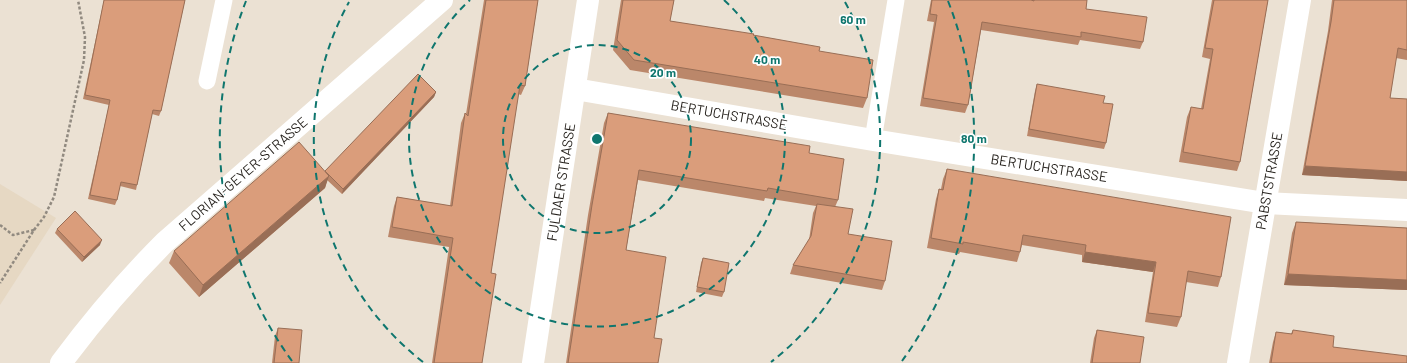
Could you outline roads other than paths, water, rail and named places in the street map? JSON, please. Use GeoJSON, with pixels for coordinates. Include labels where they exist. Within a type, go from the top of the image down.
{"type":"FeatureCollection","features":[{"type":"Feature","properties":{"kind":"street","name":"FLORIAN-GEYER-STRASSE"},"geometry":{"type":"LineString","coordinates":[[60,363],[96,317],[165,242],[442,0]]}},
{"type":"Feature","properties":{"kind":"street","name":"FULDAER STRASSE"},"geometry":{"type":"LineString","coordinates":[[533,363],[588,0]]}},
{"type":"Feature","properties":{"kind":"street","name":"PABSTSTRASSE"},"geometry":{"type":"LineString","coordinates":[[1238,363],[1300,0]]}},
{"type":"Feature","properties":{"kind":"street","name":"BERTUCHSTRASSE"},"geometry":{"type":"LineString","coordinates":[[575,89],[873,140],[1265,203],[1407,210]]}},
{"type":"Feature","properties":{"kind":"lane"},"geometry":{"type":"LineString","coordinates":[[207,81],[224,0]]}},
{"type":"Feature","properties":{"kind":"lane"},"geometry":{"type":"LineString","coordinates":[[873,140],[896,0]]}}]}
